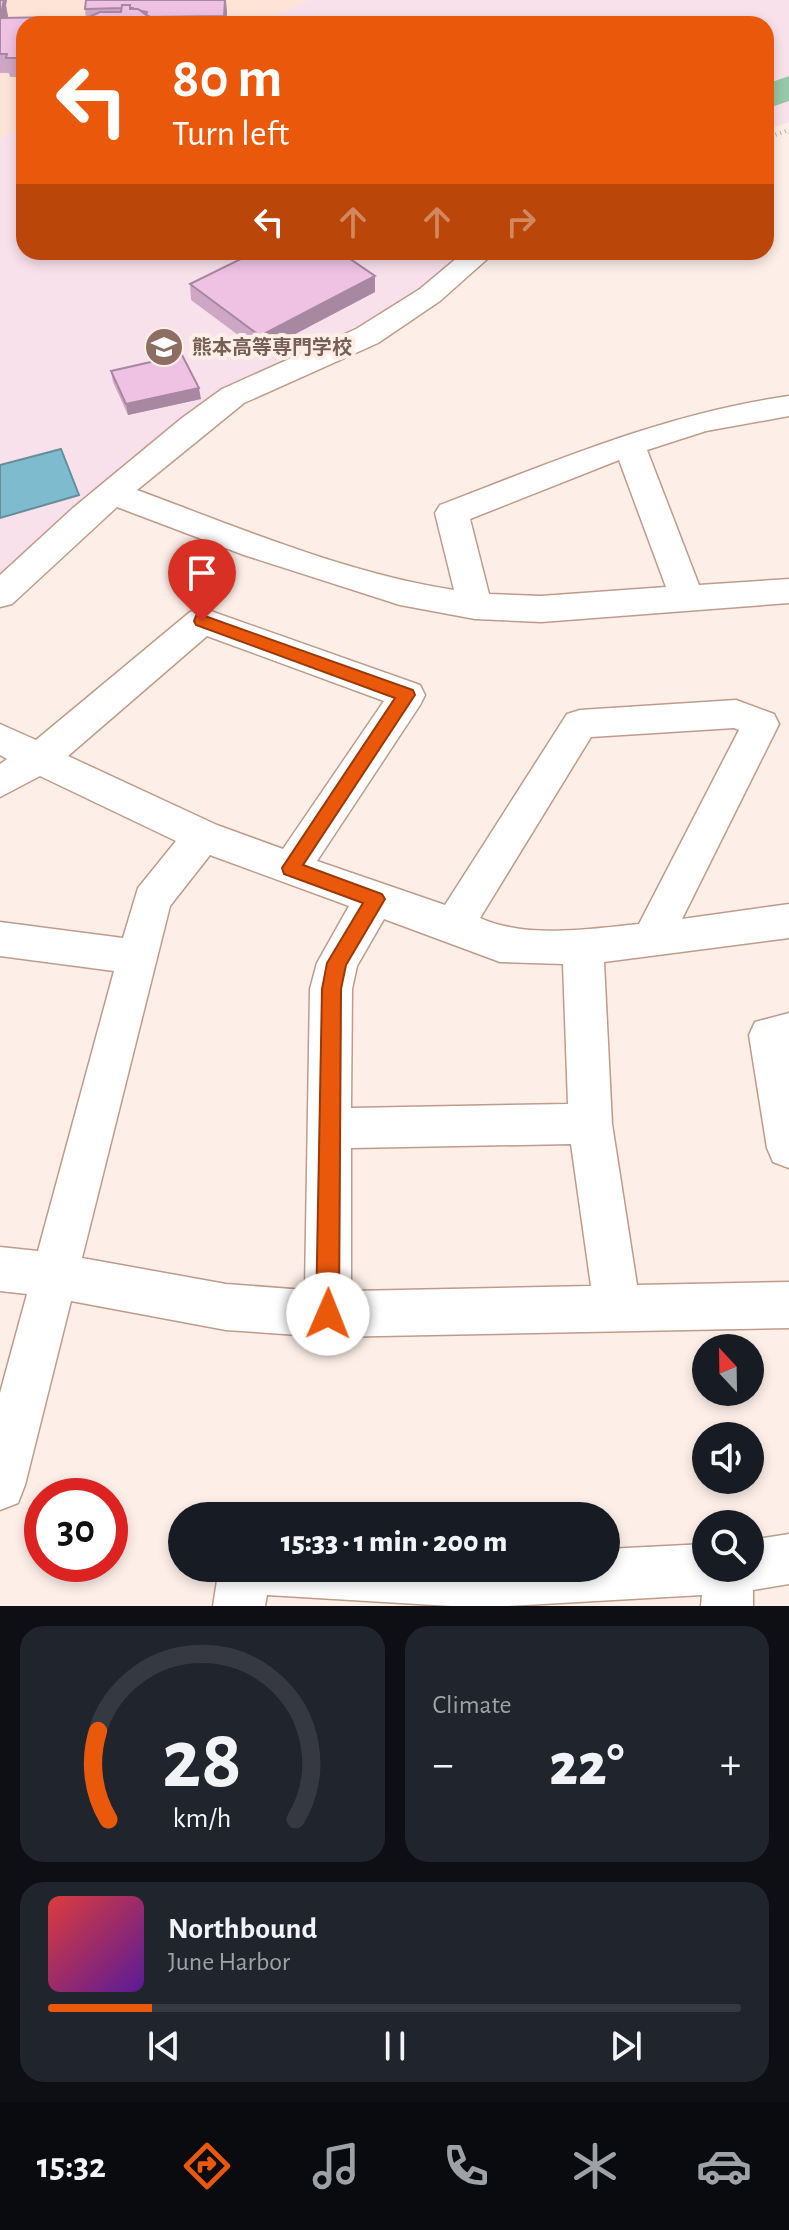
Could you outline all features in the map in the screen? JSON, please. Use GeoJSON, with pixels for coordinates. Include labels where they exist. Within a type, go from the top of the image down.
{"type":"FeatureCollection","features":[{"type":"Feature","properties":{"kind":"street"},"geometry":{"type":"LineString","coordinates":[[0,595],[113,493],[193,425],[233,396],[367,336],[430,295],[472,260]]}},
{"type":"Feature","properties":{"kind":"street"},"geometry":{"type":"LineString","coordinates":[[475,606],[452,513],[630,446],[747,410],[789,406]]}},
{"type":"Feature","properties":{"kind":"street"},"geometry":{"type":"LineString","coordinates":[[630,446],[687,599]]}},
{"type":"Feature","properties":{"kind":"street"},"geometry":{"type":"LineString","coordinates":[[113,493],[256,547],[412,596],[475,606],[541,609],[789,591]]}},
{"type":"Feature","properties":{"kind":"street"},"geometry":{"type":"LineString","coordinates":[[0,782],[38,759],[98,712],[202,621],[407,695],[291,868]]}},
{"type":"Feature","properties":{"kind":"street"},"geometry":{"type":"LineString","coordinates":[[454,925],[580,724],[736,714],[761,724],[651,940]]}},
{"type":"Feature","properties":{"kind":"street"},"geometry":{"type":"LineString","coordinates":[[0,738],[203,836],[454,925],[500,945],[583,947],[789,921]]}},
{"type":"Feature","properties":{"kind":"street"},"geometry":{"type":"LineString","coordinates":[[0,1485],[152,900],[203,836]]}},
{"type":"Feature","properties":{"kind":"street"},"geometry":{"type":"LineString","coordinates":[[328,1314],[331,989],[337,963],[375,899]]}},
{"type":"Feature","properties":{"kind":"street"},"geometry":{"type":"LineString","coordinates":[[0,939],[138,957]]}},
{"type":"Feature","properties":{"kind":"street"},"geometry":{"type":"LineString","coordinates":[[583,947],[590,1124],[618,1310]]}},
{"type":"Feature","properties":{"kind":"street"},"geometry":{"type":"LineString","coordinates":[[789,1031],[770,1035],[789,1148]]}},
{"type":"Feature","properties":{"kind":"street"},"geometry":{"type":"LineString","coordinates":[[331,1128],[590,1124]]}},
{"type":"Feature","properties":{"kind":"street"},"geometry":{"type":"LineString","coordinates":[[0,1269],[53,1275],[226,1307],[328,1314],[789,1305]]}},
{"type":"Feature","properties":{"kind":"street"},"geometry":{"type":"LineString","coordinates":[[764,1563],[789,1559]]}},
{"type":"Feature","properties":{"kind":"street"},"geometry":{"type":"LineString","coordinates":[[239,1606],[245,1568],[478,1594],[692,1573]]}},
{"type":"Feature","properties":{"kind":"street"},"geometry":{"type":"LineString","coordinates":[[727,1606],[728,1582]]}},
{"type":"Feature","properties":{"kind":"shaded area"},"geometry":{"type":"Polygon","coordinates":[[[0,0],[310,0],[274,16],[16,16],[16,131],[0,138],[0,0]]]}},
{"type":"Feature","properties":{"kind":"shaded area"},"geometry":{"type":"Polygon","coordinates":[[[310,0],[789,0],[789,122],[774,127],[774,16],[274,16],[310,0]]]}},
{"type":"Feature","properties":{"kind":"shaded area","name":"熊本高等専門学校"},"geometry":{"type":"Polygon","coordinates":[[[16,131],[16,260],[456,260],[418,292],[359,331],[295,362],[0,578],[0,138],[16,131]]]}},
{"type":"Feature","properties":{"kind":"green space"},"geometry":{"type":"Polygon","coordinates":[[[789,76],[789,101],[774,106],[774,81],[789,76]]]}},
{"type":"Feature","properties":{"kind":"water"},"geometry":{"type":"Polygon","coordinates":[[[61,449],[79,495],[0,518],[0,465],[61,449]]]}},
{"type":"Feature","properties":{"kind":"building"},"geometry":{"type":"Polygon","coordinates":[[[86,0],[225,0],[224,16],[148,16],[147,12],[130,8],[130,5],[85,9],[86,0]]]}},
{"type":"Feature","properties":{"kind":"building"},"geometry":{"type":"Polygon","coordinates":[[[122,5],[130,5],[130,9],[138,9],[148,16],[91,16],[100,12],[121,12],[122,5]]]}},
{"type":"Feature","properties":{"kind":"building"},"geometry":{"type":"Polygon","coordinates":[[[0,18],[16,18],[16,58],[6,58],[7,54],[0,54],[0,18]]]}},
{"type":"Feature","properties":{"kind":"building"},"geometry":{"type":"Polygon","coordinates":[[[239,260],[352,260],[375,276],[260,336],[190,284],[239,260]]]}},
{"type":"Feature","properties":{"kind":"building"},"geometry":{"type":"Polygon","coordinates":[[[182,355],[199,388],[126,404],[111,371],[182,355]]]}},
{"type":"Feature","properties":{"kind":"place","name":"熊本高等専門学校"},"geometry":{"type":"Point","coordinates":[164,347]}},
{"type":"Feature","properties":{"kind":"route"},"geometry":{"type":"LineString","coordinates":[[202,621],[407,695],[291,868],[375,899],[337,963],[331,989],[328,1314]]}}]}
